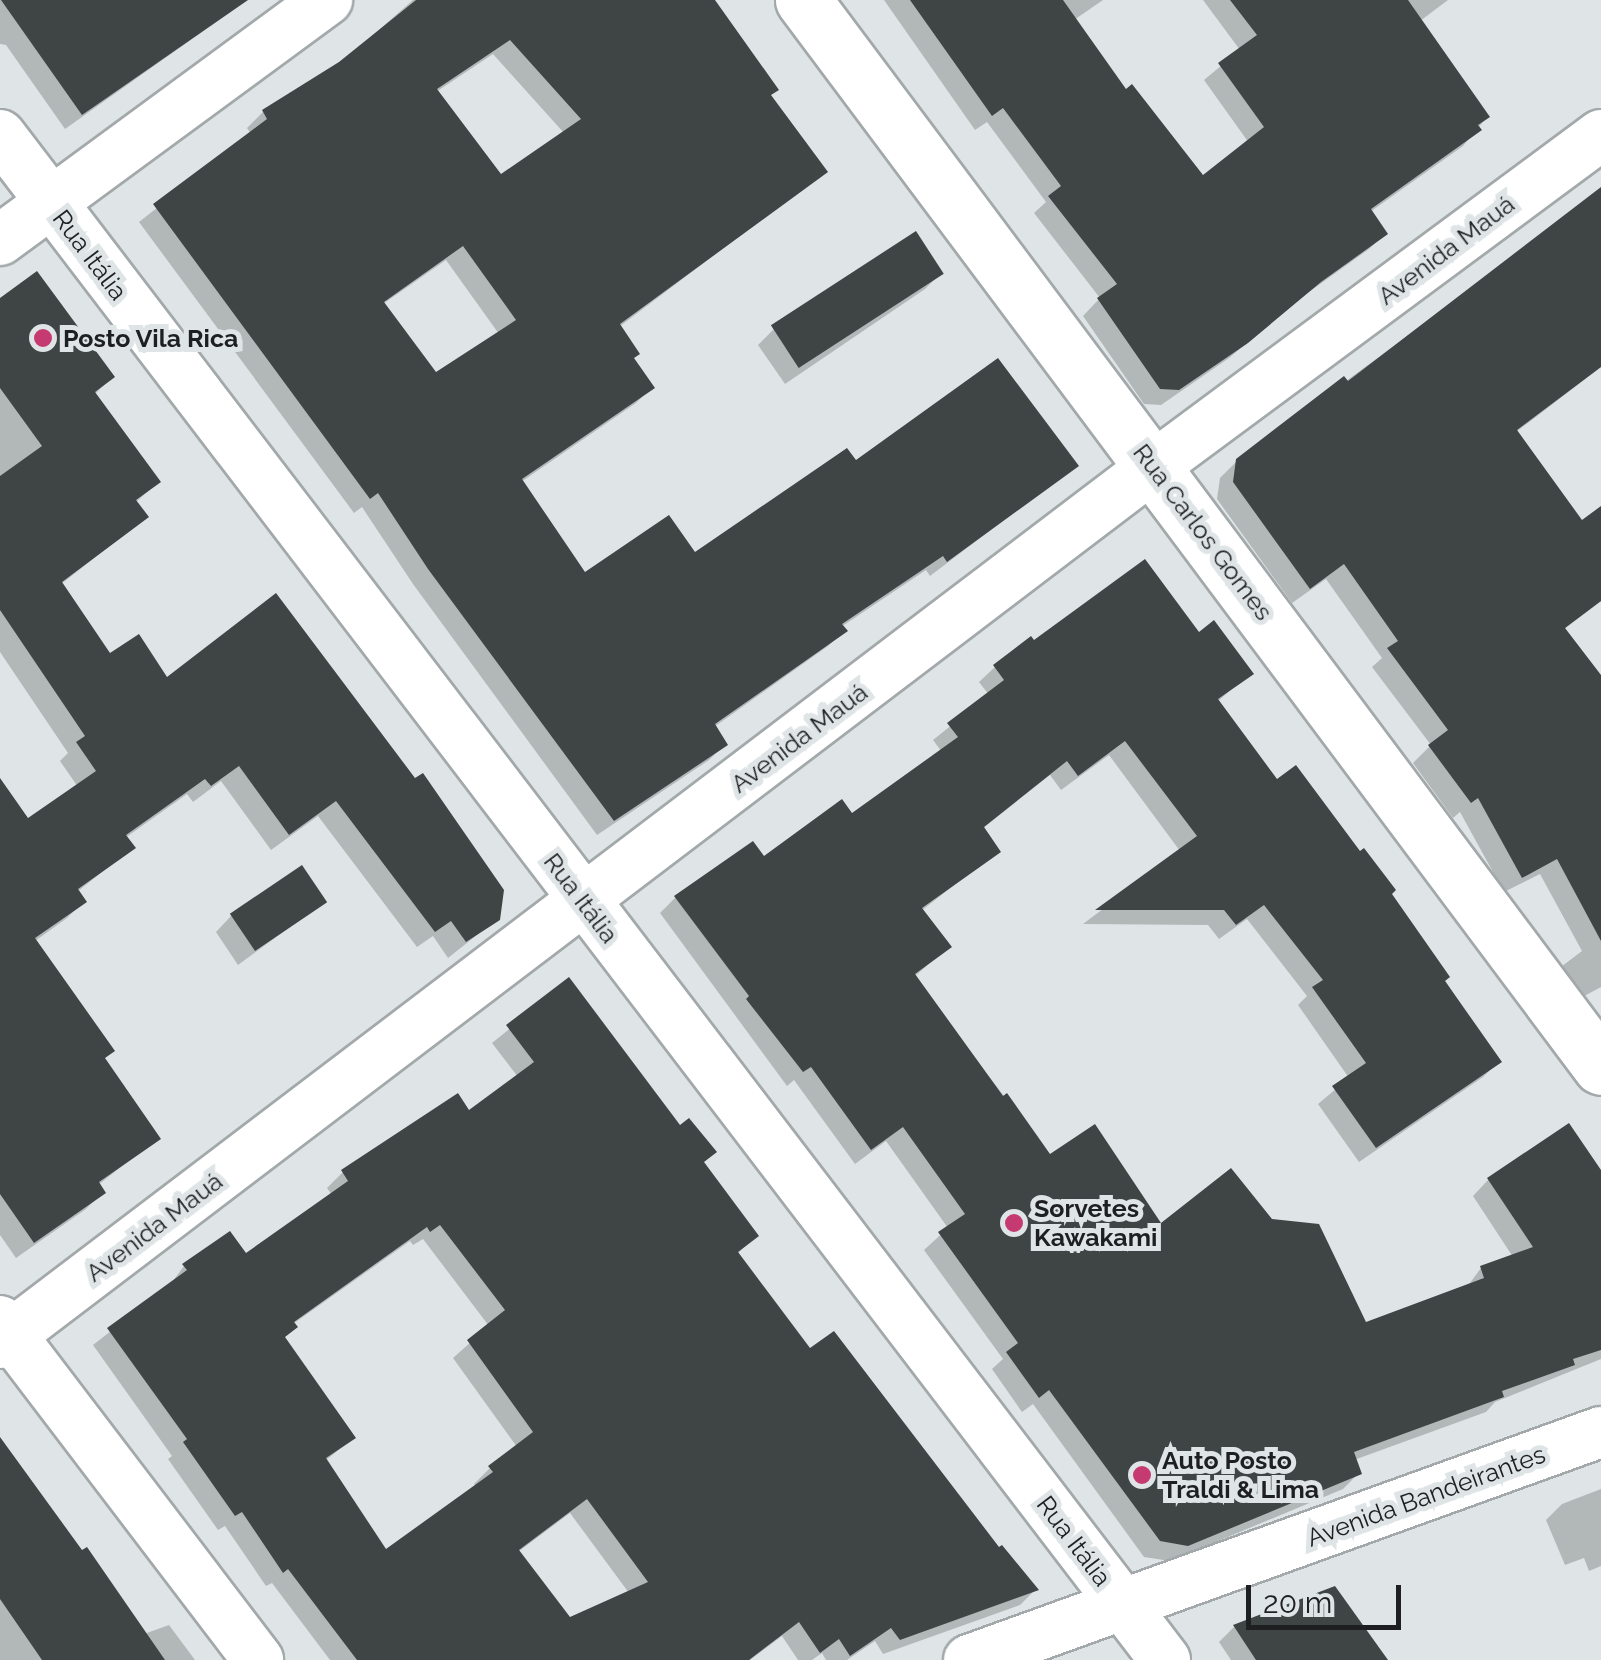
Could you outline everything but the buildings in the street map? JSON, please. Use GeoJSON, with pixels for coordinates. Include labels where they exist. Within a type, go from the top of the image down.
{"type":"FeatureCollection","features":[{"type":"Feature","properties":{"kind":"street"},"geometry":{"type":"LineString","coordinates":[[0,240],[327,0]]}},
{"type":"Feature","properties":{"kind":"street","name":"Rua Carlos Gomes"},"geometry":{"type":"LineString","coordinates":[[803,0],[1601,1067]]}},
{"type":"Feature","properties":{"kind":"street","name":"Rua Itália"},"geometry":{"type":"LineString","coordinates":[[0,135],[1164,1660]]}},
{"type":"Feature","properties":{"kind":"street","name":"Avenida Mauá"},"geometry":{"type":"LineString","coordinates":[[4,1333],[584,902],[1154,466],[1601,135]]}},
{"type":"Feature","properties":{"kind":"street"},"geometry":{"type":"LineString","coordinates":[[4,1333],[258,1660]]}},
{"type":"Feature","properties":{"kind":"street","name":"Avenida Bandeirantes"},"geometry":{"type":"LineString","coordinates":[[968,1660],[1601,1432]]}},
{"type":"Feature","properties":{"kind":"place","name":"Posto Vila Rica"},"geometry":{"type":"Point","coordinates":[43,338]}},
{"type":"Feature","properties":{"kind":"place","name":"Sorvetes Kawakami"},"geometry":{"type":"Point","coordinates":[1014,1223]}},
{"type":"Feature","properties":{"kind":"place","name":"Auto Posto Traldi & Lima"},"geometry":{"type":"Point","coordinates":[1142,1475]}}]}
